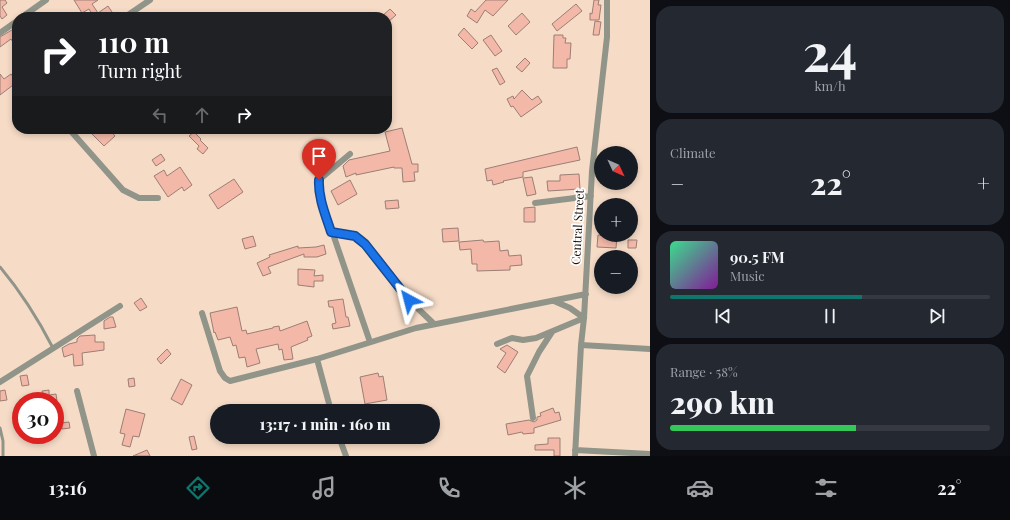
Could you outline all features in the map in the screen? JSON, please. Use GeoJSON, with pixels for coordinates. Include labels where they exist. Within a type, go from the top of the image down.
{"type":"FeatureCollection","features":[{"type":"Feature","properties":{"kind":"street"},"geometry":{"type":"LineString","coordinates":[[29,12],[46,0]]}},
{"type":"Feature","properties":{"kind":"street"},"geometry":{"type":"LineString","coordinates":[[132,12],[150,0]]}},
{"type":"Feature","properties":{"kind":"street","name":"Central Street"},"geometry":{"type":"LineString","coordinates":[[575,453],[581,345],[586,294],[590,196],[607,37],[607,0]]}},
{"type":"Feature","properties":{"kind":"street"},"geometry":{"type":"LineString","coordinates":[[0,33],[12,25]]}},
{"type":"Feature","properties":{"kind":"street"},"geometry":{"type":"LineString","coordinates":[[73,134],[123,190],[139,198],[158,198]]}},
{"type":"Feature","properties":{"kind":"street"},"geometry":{"type":"LineString","coordinates":[[350,154],[319,180],[319,189],[331,232],[370,342]]}},
{"type":"Feature","properties":{"kind":"street"},"geometry":{"type":"LineString","coordinates":[[534,203],[590,196]]}},
{"type":"Feature","properties":{"kind":"street"},"geometry":{"type":"LineString","coordinates":[[331,232],[355,236],[365,244],[409,300],[434,324]]}},
{"type":"Feature","properties":{"kind":"street"},"geometry":{"type":"LineString","coordinates":[[202,313],[220,371],[230,381],[317,359],[416,328],[586,294]]}},
{"type":"Feature","properties":{"kind":"street"},"geometry":{"type":"LineString","coordinates":[[554,301],[570,308],[584,318]]}},
{"type":"Feature","properties":{"kind":"street"},"geometry":{"type":"LineString","coordinates":[[0,382],[120,306]]}},
{"type":"Feature","properties":{"kind":"street"},"geometry":{"type":"LineString","coordinates":[[497,344],[512,338],[523,340],[536,338],[584,318]]}},
{"type":"Feature","properties":{"kind":"street"},"geometry":{"type":"LineString","coordinates":[[533,418],[527,376],[552,332]]}},
{"type":"Feature","properties":{"kind":"street"},"geometry":{"type":"LineString","coordinates":[[581,345],[650,349]]}},
{"type":"Feature","properties":{"kind":"street"},"geometry":{"type":"LineString","coordinates":[[317,359],[329,404]]}},
{"type":"Feature","properties":{"kind":"street"},"geometry":{"type":"LineString","coordinates":[[77,391],[94,456]]}},
{"type":"Feature","properties":{"kind":"street"},"geometry":{"type":"LineString","coordinates":[[342,444],[346,456]]}},
{"type":"Feature","properties":{"kind":"street"},"geometry":{"type":"LineString","coordinates":[[575,453],[650,454]]}},
{"type":"Feature","properties":{"kind":"lane"},"geometry":{"type":"LineString","coordinates":[[0,267],[14,283],[24,298],[53,348]]}},
{"type":"Feature","properties":{"kind":"lane"},"geometry":{"type":"LineString","coordinates":[[0,428],[3,441],[3,456]]}},
{"type":"Feature","properties":{"kind":"building"},"geometry":{"type":"Polygon","coordinates":[[[0,0],[5,0],[7,3],[2,7],[7,15],[2,19],[0,16],[0,0]]]}},
{"type":"Feature","properties":{"kind":"building"},"geometry":{"type":"Polygon","coordinates":[[[74,0],[98,0],[92,4],[97,12],[91,12],[89,9],[81,12],[74,0]]]}},
{"type":"Feature","properties":{"kind":"building"},"geometry":{"type":"Polygon","coordinates":[[[486,0],[508,0],[493,16],[485,10],[477,23],[467,16],[471,9],[475,12],[486,0]]]}},
{"type":"Feature","properties":{"kind":"building"},"geometry":{"type":"Polygon","coordinates":[[[594,0],[599,0],[598,5],[601,5],[599,20],[590,20],[590,13],[592,14],[594,0]]]}},
{"type":"Feature","properties":{"kind":"building"},"geometry":{"type":"Polygon","coordinates":[[[576,4],[582,11],[557,31],[552,24],[576,4]]]}},
{"type":"Feature","properties":{"kind":"building"},"geometry":{"type":"Polygon","coordinates":[[[108,6],[112,12],[99,12],[108,6]]]}},
{"type":"Feature","properties":{"kind":"building"},"geometry":{"type":"Polygon","coordinates":[[[390,9],[396,15],[392,19],[392,12],[387,12],[390,9]]]}},
{"type":"Feature","properties":{"kind":"building"},"geometry":{"type":"Polygon","coordinates":[[[522,13],[530,22],[516,35],[508,26],[522,13]]]}},
{"type":"Feature","properties":{"kind":"building"},"geometry":{"type":"Polygon","coordinates":[[[595,21],[601,22],[599,35],[593,35],[595,21]]]}},
{"type":"Feature","properties":{"kind":"building"},"geometry":{"type":"Polygon","coordinates":[[[464,28],[478,43],[472,49],[458,35],[464,28]]]}},
{"type":"Feature","properties":{"kind":"building"},"geometry":{"type":"Polygon","coordinates":[[[12,30],[12,40],[11,39],[0,47],[0,37],[12,30]]]}},
{"type":"Feature","properties":{"kind":"building"},"geometry":{"type":"Polygon","coordinates":[[[491,35],[502,51],[495,56],[483,40],[491,35]]]}},
{"type":"Feature","properties":{"kind":"building"},"geometry":{"type":"Polygon","coordinates":[[[554,35],[563,35],[563,38],[566,38],[565,43],[571,43],[570,59],[567,59],[567,68],[553,68],[554,35]]]}},
{"type":"Feature","properties":{"kind":"building"},"geometry":{"type":"Polygon","coordinates":[[[525,58],[530,63],[522,72],[516,67],[525,58]]]}},
{"type":"Feature","properties":{"kind":"building"},"geometry":{"type":"Polygon","coordinates":[[[497,68],[505,82],[500,85],[492,70],[497,68]]]}},
{"type":"Feature","properties":{"kind":"building"},"geometry":{"type":"Polygon","coordinates":[[[0,74],[4,79],[11,74],[12,86],[0,95],[0,74]]]}},
{"type":"Feature","properties":{"kind":"building"},"geometry":{"type":"Polygon","coordinates":[[[522,90],[532,100],[538,96],[542,102],[521,117],[513,106],[511,107],[507,99],[513,96],[514,99],[522,90]]]}},
{"type":"Feature","properties":{"kind":"building"},"geometry":{"type":"Polygon","coordinates":[[[402,128],[412,164],[418,164],[418,172],[414,172],[415,181],[403,182],[402,168],[394,167],[356,175],[356,173],[346,177],[343,166],[349,160],[390,151],[386,134],[392,134],[392,130],[402,128]]]}},
{"type":"Feature","properties":{"kind":"building"},"geometry":{"type":"Polygon","coordinates":[[[92,134],[113,134],[115,136],[104,146],[92,134]]]}},
{"type":"Feature","properties":{"kind":"building"},"geometry":{"type":"Polygon","coordinates":[[[192,134],[196,134],[208,148],[203,154],[197,149],[199,146],[189,136],[192,134]]]}},
{"type":"Feature","properties":{"kind":"building"},"geometry":{"type":"Polygon","coordinates":[[[577,147],[580,160],[523,172],[523,177],[503,181],[504,182],[493,185],[492,180],[487,181],[485,169],[577,147]]]}},
{"type":"Feature","properties":{"kind":"building"},"geometry":{"type":"Polygon","coordinates":[[[161,154],[165,160],[156,166],[152,160],[161,154]]]}},
{"type":"Feature","properties":{"kind":"building"},"geometry":{"type":"Polygon","coordinates":[[[180,167],[192,185],[184,191],[182,187],[168,197],[154,176],[164,170],[167,176],[180,167]]]}},
{"type":"Feature","properties":{"kind":"building"},"geometry":{"type":"Polygon","coordinates":[[[579,174],[580,189],[548,191],[547,181],[560,181],[560,175],[579,174]]]}},
{"type":"Feature","properties":{"kind":"building"},"geometry":{"type":"Polygon","coordinates":[[[532,177],[536,194],[527,196],[523,178],[532,177]]]}},
{"type":"Feature","properties":{"kind":"building"},"geometry":{"type":"Polygon","coordinates":[[[234,179],[243,192],[218,209],[209,195],[234,179]]]}},
{"type":"Feature","properties":{"kind":"building"},"geometry":{"type":"Polygon","coordinates":[[[350,180],[357,194],[338,205],[331,191],[350,180]]]}},
{"type":"Feature","properties":{"kind":"building"},"geometry":{"type":"Polygon","coordinates":[[[398,200],[399,208],[386,209],[385,201],[398,200]]]}},
{"type":"Feature","properties":{"kind":"building"},"geometry":{"type":"Polygon","coordinates":[[[535,207],[535,222],[524,222],[524,208],[535,207]]]}},
{"type":"Feature","properties":{"kind":"building"},"geometry":{"type":"Polygon","coordinates":[[[458,228],[459,241],[443,242],[442,229],[458,228]]]}},
{"type":"Feature","properties":{"kind":"building"},"geometry":{"type":"Polygon","coordinates":[[[253,236],[256,246],[245,249],[242,239],[253,236]]]}},
{"type":"Feature","properties":{"kind":"building"},"geometry":{"type":"Polygon","coordinates":[[[483,240],[484,242],[499,241],[500,251],[508,250],[509,256],[521,255],[522,265],[510,266],[510,270],[477,271],[477,264],[472,264],[471,249],[460,250],[459,242],[483,240]]]}},
{"type":"Feature","properties":{"kind":"building"},"geometry":{"type":"Polygon","coordinates":[[[597,242],[616,242],[616,248],[597,247],[597,242]]]}},
{"type":"Feature","properties":{"kind":"building"},"geometry":{"type":"Polygon","coordinates":[[[628,242],[637,242],[636,248],[628,248],[628,242]]]}},
{"type":"Feature","properties":{"kind":"building"},"geometry":{"type":"Polygon","coordinates":[[[324,245],[326,254],[317,257],[304,257],[304,254],[268,267],[271,273],[263,276],[257,263],[270,257],[269,255],[298,246],[298,248],[324,245]]]}},
{"type":"Feature","properties":{"kind":"building"},"geometry":{"type":"Polygon","coordinates":[[[298,269],[315,270],[314,276],[323,275],[323,281],[314,281],[314,287],[298,285],[298,269]]]}},
{"type":"Feature","properties":{"kind":"building"},"geometry":{"type":"Polygon","coordinates":[[[141,298],[147,307],[140,311],[134,303],[141,298]]]}},
{"type":"Feature","properties":{"kind":"building"},"geometry":{"type":"Polygon","coordinates":[[[343,299],[346,317],[348,317],[350,326],[333,329],[332,324],[336,323],[333,307],[329,307],[328,301],[343,299]]]}},
{"type":"Feature","properties":{"kind":"building"},"geometry":{"type":"Polygon","coordinates":[[[237,307],[242,331],[246,330],[247,334],[279,326],[280,331],[307,321],[312,336],[307,338],[308,340],[291,347],[293,359],[284,360],[282,349],[279,350],[278,344],[256,349],[260,363],[247,367],[245,357],[239,358],[236,345],[233,346],[230,337],[218,340],[215,332],[214,333],[210,313],[237,307]]]}},
{"type":"Feature","properties":{"kind":"building"},"geometry":{"type":"Polygon","coordinates":[[[110,317],[113,317],[116,327],[104,329],[104,321],[110,317]]]}},
{"type":"Feature","properties":{"kind":"building"},"geometry":{"type":"Polygon","coordinates":[[[95,335],[95,342],[104,342],[104,350],[82,353],[83,365],[74,366],[73,354],[64,357],[62,348],[77,342],[77,339],[80,336],[95,335]]]}},
{"type":"Feature","properties":{"kind":"building"},"geometry":{"type":"Polygon","coordinates":[[[507,345],[518,352],[505,373],[497,367],[506,353],[500,349],[507,345]]]}},
{"type":"Feature","properties":{"kind":"building"},"geometry":{"type":"Polygon","coordinates":[[[167,349],[171,354],[161,364],[157,359],[167,349]]]}},
{"type":"Feature","properties":{"kind":"building"},"geometry":{"type":"Polygon","coordinates":[[[378,373],[379,377],[383,376],[387,400],[365,404],[360,377],[378,373]]]}},
{"type":"Feature","properties":{"kind":"building"},"geometry":{"type":"Polygon","coordinates":[[[27,375],[29,385],[22,386],[20,376],[27,375]]]}},
{"type":"Feature","properties":{"kind":"building"},"geometry":{"type":"Polygon","coordinates":[[[134,378],[135,386],[129,387],[128,379],[134,378]]]}},
{"type":"Feature","properties":{"kind":"building"},"geometry":{"type":"Polygon","coordinates":[[[181,379],[192,385],[182,405],[171,399],[181,379]]]}},
{"type":"Feature","properties":{"kind":"building"},"geometry":{"type":"Polygon","coordinates":[[[5,390],[7,400],[0,401],[0,391],[5,390]]]}},
{"type":"Feature","properties":{"kind":"building"},"geometry":{"type":"Polygon","coordinates":[[[49,390],[49,392],[42,392],[49,390]]]}},
{"type":"Feature","properties":{"kind":"building"},"geometry":{"type":"Polygon","coordinates":[[[553,408],[555,413],[559,412],[561,420],[534,428],[534,433],[523,434],[522,432],[508,435],[506,424],[529,420],[534,422],[537,420],[537,417],[541,416],[540,413],[553,408]]]}},
{"type":"Feature","properties":{"kind":"building"},"geometry":{"type":"Polygon","coordinates":[[[126,409],[145,414],[139,437],[133,436],[130,447],[122,445],[125,434],[120,433],[126,409]]]}},
{"type":"Feature","properties":{"kind":"building"},"geometry":{"type":"Polygon","coordinates":[[[69,422],[70,428],[64,429],[64,423],[69,422]]]}},
{"type":"Feature","properties":{"kind":"building"},"geometry":{"type":"Polygon","coordinates":[[[194,436],[197,449],[192,450],[189,437],[194,436]]]}},
{"type":"Feature","properties":{"kind":"building"},"geometry":{"type":"Polygon","coordinates":[[[548,438],[560,438],[560,456],[554,456],[554,450],[535,450],[535,445],[548,444],[548,438]]]}},
{"type":"Feature","properties":{"kind":"building"},"geometry":{"type":"Polygon","coordinates":[[[147,450],[150,456],[133,456],[147,450]]]}},
{"type":"Feature","properties":{"kind":"route"},"geometry":{"type":"LineString","coordinates":[[319,180],[321,199],[331,232],[355,236],[365,244],[409,300]]}}]}
